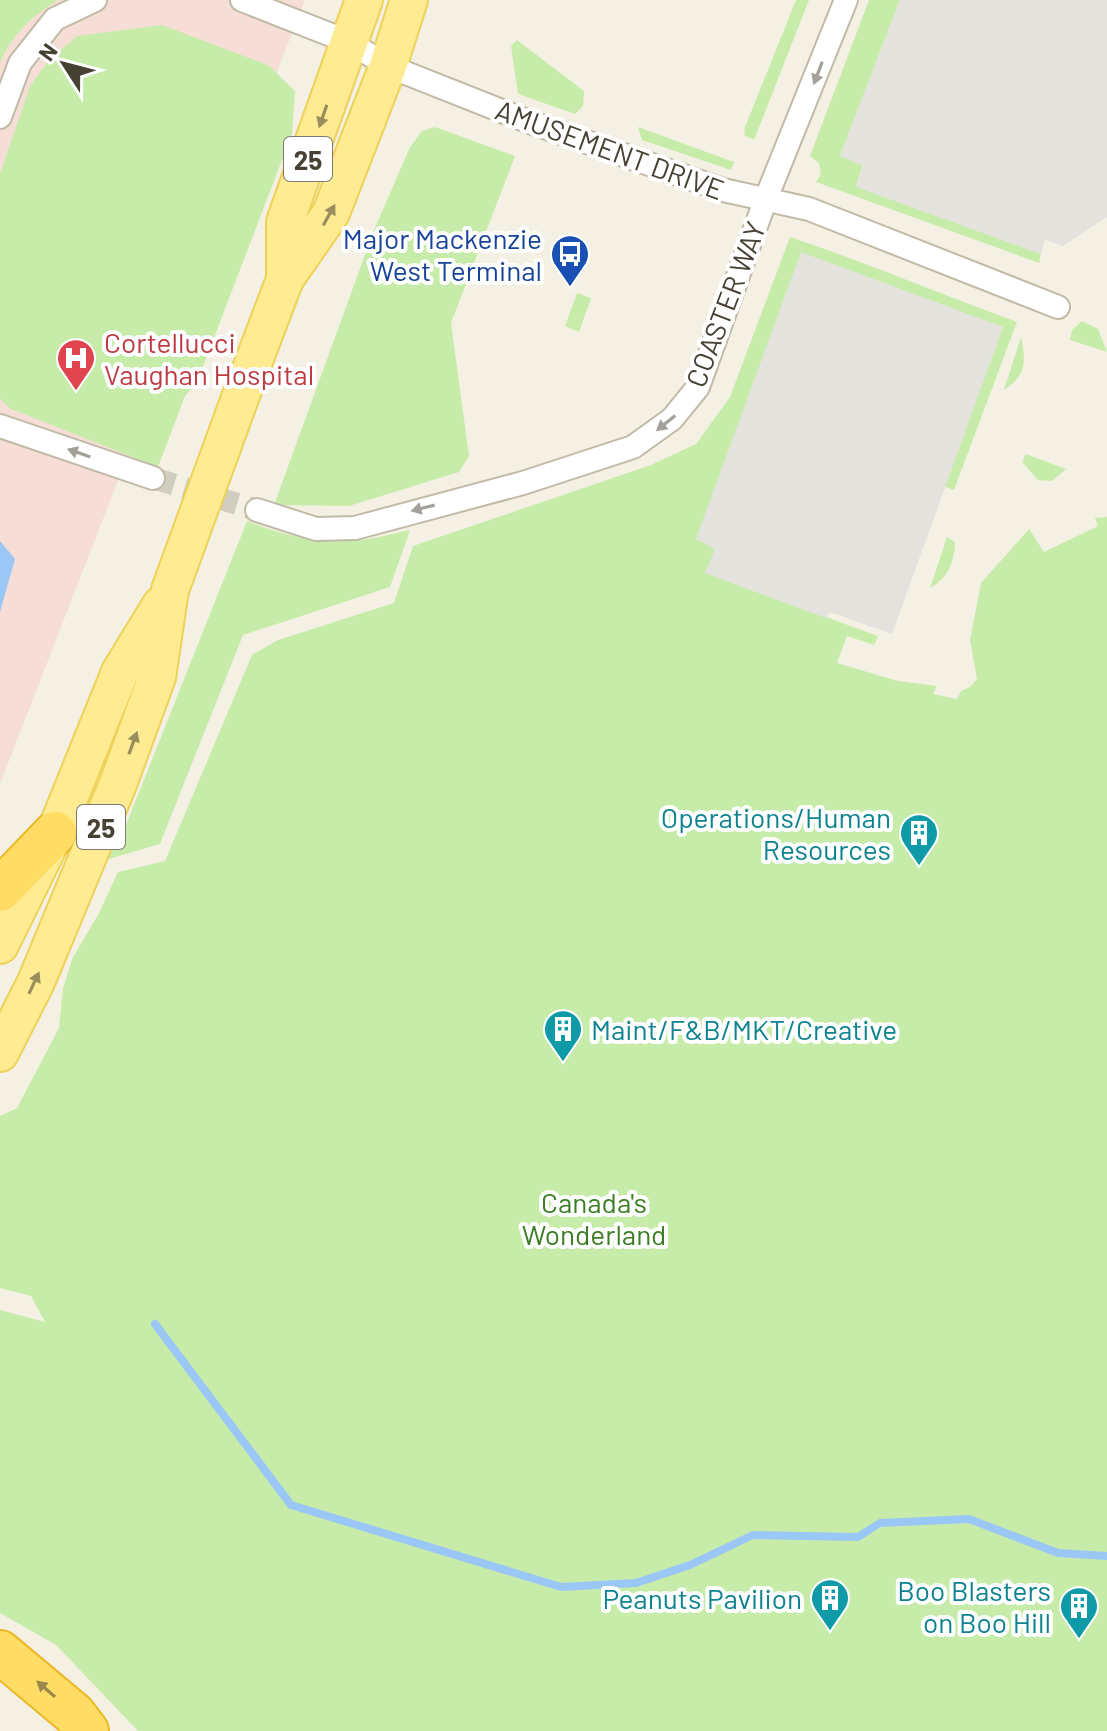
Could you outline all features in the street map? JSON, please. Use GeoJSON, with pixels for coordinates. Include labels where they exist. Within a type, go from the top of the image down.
{"type":"FeatureCollection","features":[{"type":"Feature","properties":{"kind":"highway"},"geometry":{"type":"LineString","coordinates":[[0,890],[55,833]]}},
{"type":"Feature","properties":{"kind":"highway"},"geometry":{"type":"LineString","coordinates":[[0,1652],[74,1714],[87,1731]]}},
{"type":"Feature","properties":{"kind":"main road","name":"25"},"geometry":{"type":"LineString","coordinates":[[285,279],[285,222],[364,0]]}},
{"type":"Feature","properties":{"kind":"main road","name":"25"},"geometry":{"type":"LineString","coordinates":[[0,945],[55,833],[120,672],[170,590],[285,279],[331,213],[388,66],[409,0]]}},
{"type":"Feature","properties":{"kind":"main road","name":"25"},"geometry":{"type":"LineString","coordinates":[[0,1053],[36,982],[118,784],[157,677],[170,590]]}},
{"type":"Feature","properties":{"kind":"street"},"geometry":{"type":"LineString","coordinates":[[0,117],[20,63],[55,19],[95,0]]}},
{"type":"Feature","properties":{"kind":"street","name":"AMUSEMENT DRIVE"},"geometry":{"type":"LineString","coordinates":[[242,0],[349,42],[388,66],[527,121],[723,190],[809,209],[1058,307]]}},
{"type":"Feature","properties":{"kind":"street","name":"COASTER WAY"},"geometry":{"type":"LineString","coordinates":[[257,510],[316,529],[355,528],[523,483],[633,447],[672,419],[698,387],[765,201],[846,0]]}},
{"type":"Feature","properties":{"kind":"street"},"geometry":{"type":"LineString","coordinates":[[1,425],[153,478]]}},
{"type":"Feature","properties":{"kind":"shaded area","name":"Cortellucci Vaughan Hospital"},"geometry":{"type":"Polygon","coordinates":[[[0,0],[305,0],[0,784],[0,0]]]}},
{"type":"Feature","properties":{"kind":"shaded area"},"geometry":{"type":"Polygon","coordinates":[[[900,0],[1107,0],[1107,217],[1063,246],[1045,240],[1041,254],[856,187],[863,166],[840,156],[900,0]]]}},
{"type":"Feature","properties":{"kind":"shaded area"},"geometry":{"type":"Polygon","coordinates":[[[801,252],[1003,327],[892,634],[830,612],[826,618],[705,573],[715,549],[696,539],[801,252]]]}},
{"type":"Feature","properties":{"kind":"green space"},"geometry":{"type":"Polygon","coordinates":[[[0,0],[58,0],[23,27],[0,63],[0,0]]]}},
{"type":"Feature","properties":{"kind":"green space"},"geometry":{"type":"Polygon","coordinates":[[[796,0],[809,0],[754,140],[744,135],[745,127],[796,0]]]}},
{"type":"Feature","properties":{"kind":"green space"},"geometry":{"type":"Polygon","coordinates":[[[869,0],[900,0],[840,156],[863,165],[856,186],[1041,254],[1039,263],[816,182],[821,174],[819,163],[810,156],[869,0]]]}},
{"type":"Feature","properties":{"kind":"green space","name":"Cortellucci Vaughan Hospital"},"geometry":{"type":"Polygon","coordinates":[[[162,25],[268,65],[295,91],[292,134],[197,382],[185,396],[158,467],[11,409],[0,399],[0,174],[30,86],[49,60],[77,36],[162,25]]]}},
{"type":"Feature","properties":{"kind":"green space"},"geometry":{"type":"Polygon","coordinates":[[[517,40],[584,91],[583,106],[575,114],[518,94],[511,46],[517,40]]]}},
{"type":"Feature","properties":{"kind":"green space"},"geometry":{"type":"Polygon","coordinates":[[[435,127],[515,156],[451,323],[469,456],[459,472],[349,506],[274,505],[374,230],[410,147],[422,131],[435,127]]]}},
{"type":"Feature","properties":{"kind":"green space"},"geometry":{"type":"Polygon","coordinates":[[[638,127],[734,162],[731,170],[642,140],[638,127]]]}},
{"type":"Feature","properties":{"kind":"green space","name":"Canada's Wonderland"},"geometry":{"type":"Polygon","coordinates":[[[790,237],[1017,322],[954,490],[944,486],[1003,327],[716,549],[706,573],[878,636],[874,645],[847,636],[837,663],[898,681],[937,686],[933,694],[957,699],[961,691],[977,679],[970,640],[981,583],[1029,529],[1044,552],[1098,526],[1095,518],[1107,517],[1107,1731],[138,1731],[56,1645],[0,1613],[0,1310],[45,1322],[31,1296],[0,1288],[0,1116],[17,1108],[59,1028],[63,989],[72,959],[118,872],[165,861],[252,655],[278,640],[394,603],[413,546],[651,465],[696,444],[730,397],[790,237]]]}},
{"type":"Feature","properties":{"kind":"green space"},"geometry":{"type":"Polygon","coordinates":[[[577,293],[591,298],[579,332],[565,326],[577,293]]]}},
{"type":"Feature","properties":{"kind":"green space"},"geometry":{"type":"Polygon","coordinates":[[[1082,321],[1098,329],[1107,352],[1070,340],[1072,330],[1082,321]]]}},
{"type":"Feature","properties":{"kind":"green space"},"geometry":{"type":"Polygon","coordinates":[[[1021,337],[1023,367],[1017,379],[1004,390],[1021,337]]]}},
{"type":"Feature","properties":{"kind":"green space"},"geometry":{"type":"Polygon","coordinates":[[[1026,454],[1066,469],[1052,481],[1038,480],[1022,462],[1026,454]]]}},
{"type":"Feature","properties":{"kind":"green space"},"geometry":{"type":"Polygon","coordinates":[[[247,521],[284,534],[322,541],[363,540],[410,530],[390,587],[243,635],[160,844],[105,860],[126,825],[247,521]]]}},
{"type":"Feature","properties":{"kind":"green space"},"geometry":{"type":"Polygon","coordinates":[[[947,537],[955,542],[951,563],[946,575],[930,588],[947,537]]]}},
{"type":"Feature","properties":{"kind":"water"},"geometry":{"type":"Polygon","coordinates":[[[0,541],[15,559],[0,612],[0,541]]]}},
{"type":"Feature","properties":{"kind":"waterway"},"geometry":{"type":"LineString","coordinates":[[155,1324],[291,1505],[561,1587],[636,1583],[690,1565],[753,1535],[858,1537],[880,1523],[969,1519],[1058,1553],[1107,1556]]}},
{"type":"Feature","properties":{"kind":"tunnel"},"geometry":{"type":"LineString","coordinates":[[153,478],[257,510]]}},
{"type":"Feature","properties":{"kind":"place","name":"Major Mackenzie West Terminal"},"geometry":{"type":"Point","coordinates":[570,288]}},
{"type":"Feature","properties":{"kind":"place","name":"Cortellucci Vaughan Hospital"},"geometry":{"type":"Point","coordinates":[76,392]}},
{"type":"Feature","properties":{"kind":"place","name":"Operations/Human Resources"},"geometry":{"type":"Point","coordinates":[919,867]}},
{"type":"Feature","properties":{"kind":"place","name":"Maint/F&B/MKT/Creative"},"geometry":{"type":"Point","coordinates":[563,1063]}},
{"type":"Feature","properties":{"kind":"place","name":"Peanuts Pavilion"},"geometry":{"type":"Point","coordinates":[830,1632]}},
{"type":"Feature","properties":{"kind":"place","name":"Boo Blasters on Boo Hill"},"geometry":{"type":"Point","coordinates":[1079,1640]}}]}
